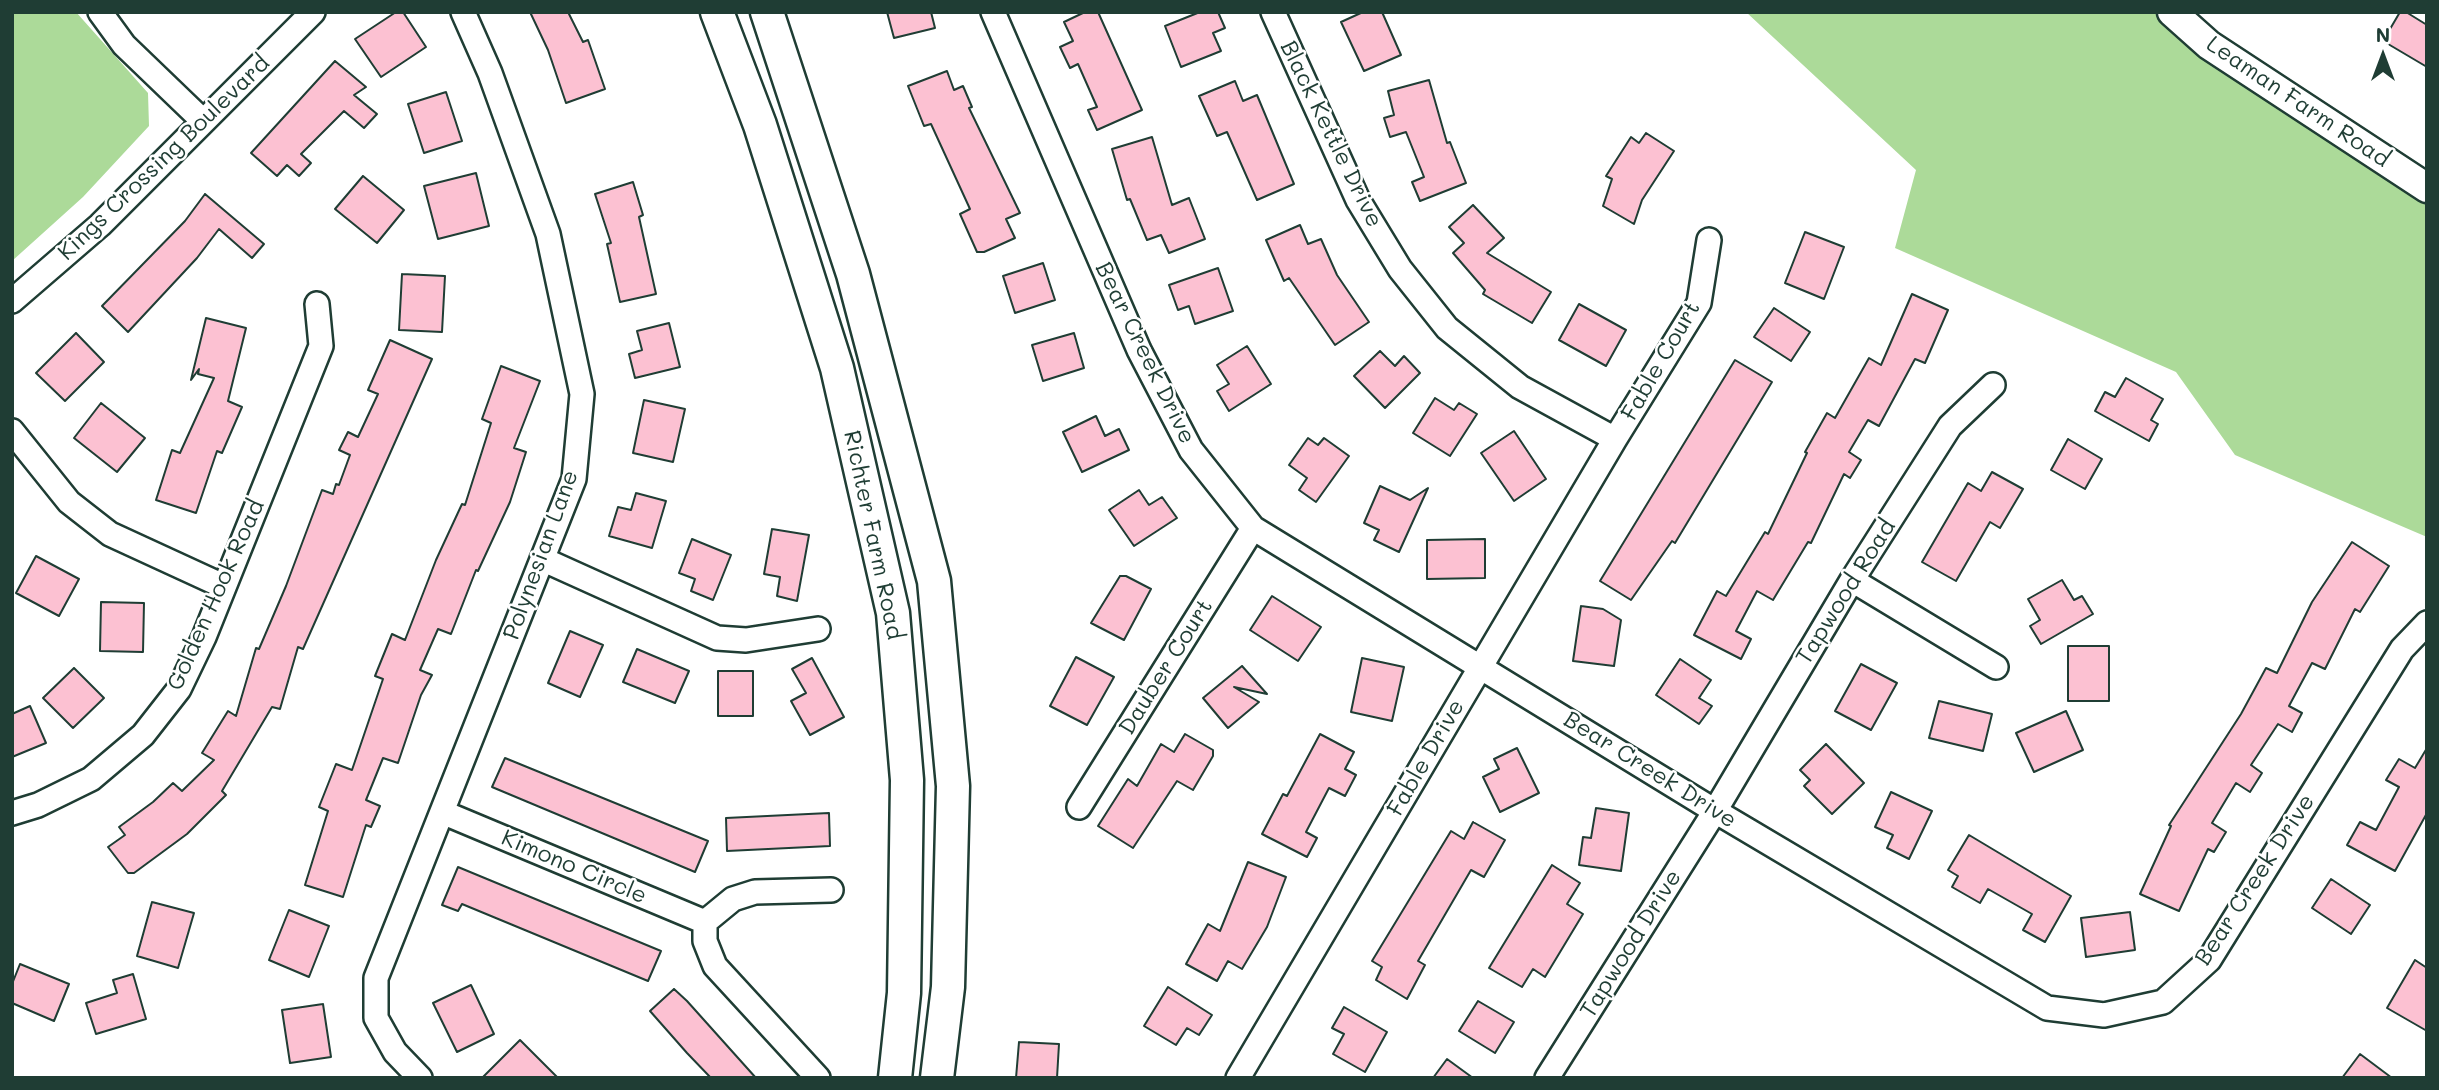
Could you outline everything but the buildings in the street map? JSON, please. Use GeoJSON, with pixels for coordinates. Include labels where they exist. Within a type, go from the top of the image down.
{"type":"FeatureCollection","features":[{"type":"Feature","properties":{"kind":"main road","name":"Richter Farm Road"},"geometry":{"type":"LineString","coordinates":[[717,12],[760,125],[837,368],[893,613],[907,780],[904,993],[895,1078]]}},
{"type":"Feature","properties":{"kind":"main road","name":"Richter Farm Road"},"geometry":{"type":"LineString","coordinates":[[767,12],[853,274],[934,581],[953,786],[948,988],[937,1078]]}},
{"type":"Feature","properties":{"kind":"street"},"geometry":{"type":"LineString","coordinates":[[100,12],[124,45],[203,121]]}},
{"type":"Feature","properties":{"kind":"street","name":"Kings Crossing Boulevard"},"geometry":{"type":"LineString","coordinates":[[12,301],[100,225],[313,12]]}},
{"type":"Feature","properties":{"kind":"street","name":"Polynesian Lane"},"geometry":{"type":"LineString","coordinates":[[420,1078],[395,1052],[376,1018],[376,978],[574,479],[582,394],[548,234],[490,73],[463,12]]}},
{"type":"Feature","properties":{"kind":"street","name":"Bear Creek Drive"},"geometry":{"type":"LineString","coordinates":[[992,12],[1139,350],[1191,450],[1253,528],[1481,665],[1715,811],[2047,1008],[2104,1014],[2163,1002],[2209,960],[2402,649],[2427,623]]}},
{"type":"Feature","properties":{"kind":"street","name":"Black Kettle Drive"},"geometry":{"type":"LineString","coordinates":[[1273,12],[1358,200],[1400,269],[1447,328],[1520,387],[1615,439]]}},
{"type":"Feature","properties":{"kind":"street","name":"Leaman Farm Road"},"geometry":{"type":"LineString","coordinates":[[2172,12],[2209,45],[2427,188]]}},
{"type":"Feature","properties":{"kind":"street","name":"Fable Court"},"geometry":{"type":"LineString","coordinates":[[1615,439],[1699,303],[1709,240]]}},
{"type":"Feature","properties":{"kind":"street","name":"Golden Hook Road"},"geometry":{"type":"LineString","coordinates":[[12,813],[38,805],[91,779],[143,735],[179,689],[321,345],[317,304]]}},
{"type":"Feature","properties":{"kind":"street","name":"Tapwood Road"},"geometry":{"type":"LineString","coordinates":[[1715,811],[1852,580],[1950,426],[1993,385]]}},
{"type":"Feature","properties":{"kind":"street"},"geometry":{"type":"LineString","coordinates":[[12,431],[69,502],[110,534],[223,586]]}},
{"type":"Feature","properties":{"kind":"street","name":"Fable Drive"},"geometry":{"type":"LineString","coordinates":[[1238,1078],[1615,439]]}},
{"type":"Feature","properties":{"kind":"street","name":"Dauber Court"},"geometry":{"type":"LineString","coordinates":[[1079,807],[1253,528]]}},
{"type":"Feature","properties":{"kind":"street"},"geometry":{"type":"LineString","coordinates":[[542,559],[717,638],[746,640],[818,629]]}},
{"type":"Feature","properties":{"kind":"street"},"geometry":{"type":"LineString","coordinates":[[1852,580],[1996,667]]}},
{"type":"Feature","properties":{"kind":"street","name":"Tapwood Drive"},"geometry":{"type":"LineString","coordinates":[[1547,1078],[1715,811]]}},
{"type":"Feature","properties":{"kind":"street","name":"Kimono Circle"},"geometry":{"type":"LineString","coordinates":[[442,812],[705,922]]}},
{"type":"Feature","properties":{"kind":"street"},"geometry":{"type":"LineString","coordinates":[[818,1078],[715,966],[705,941],[705,922],[733,899],[755,892],[831,890]]}},
{"type":"Feature","properties":{"kind":"green space"},"geometry":{"type":"Polygon","coordinates":[[[12,12],[76,12],[148,93],[149,126],[83,197],[12,261],[12,12]]]}},
{"type":"Feature","properties":{"kind":"green space"},"geometry":{"type":"Polygon","coordinates":[[[1746,12],[2158,12],[2200,51],[2427,187],[2427,537],[2235,455],[2176,372],[1895,248],[1916,170],[1746,12]]]}}]}
